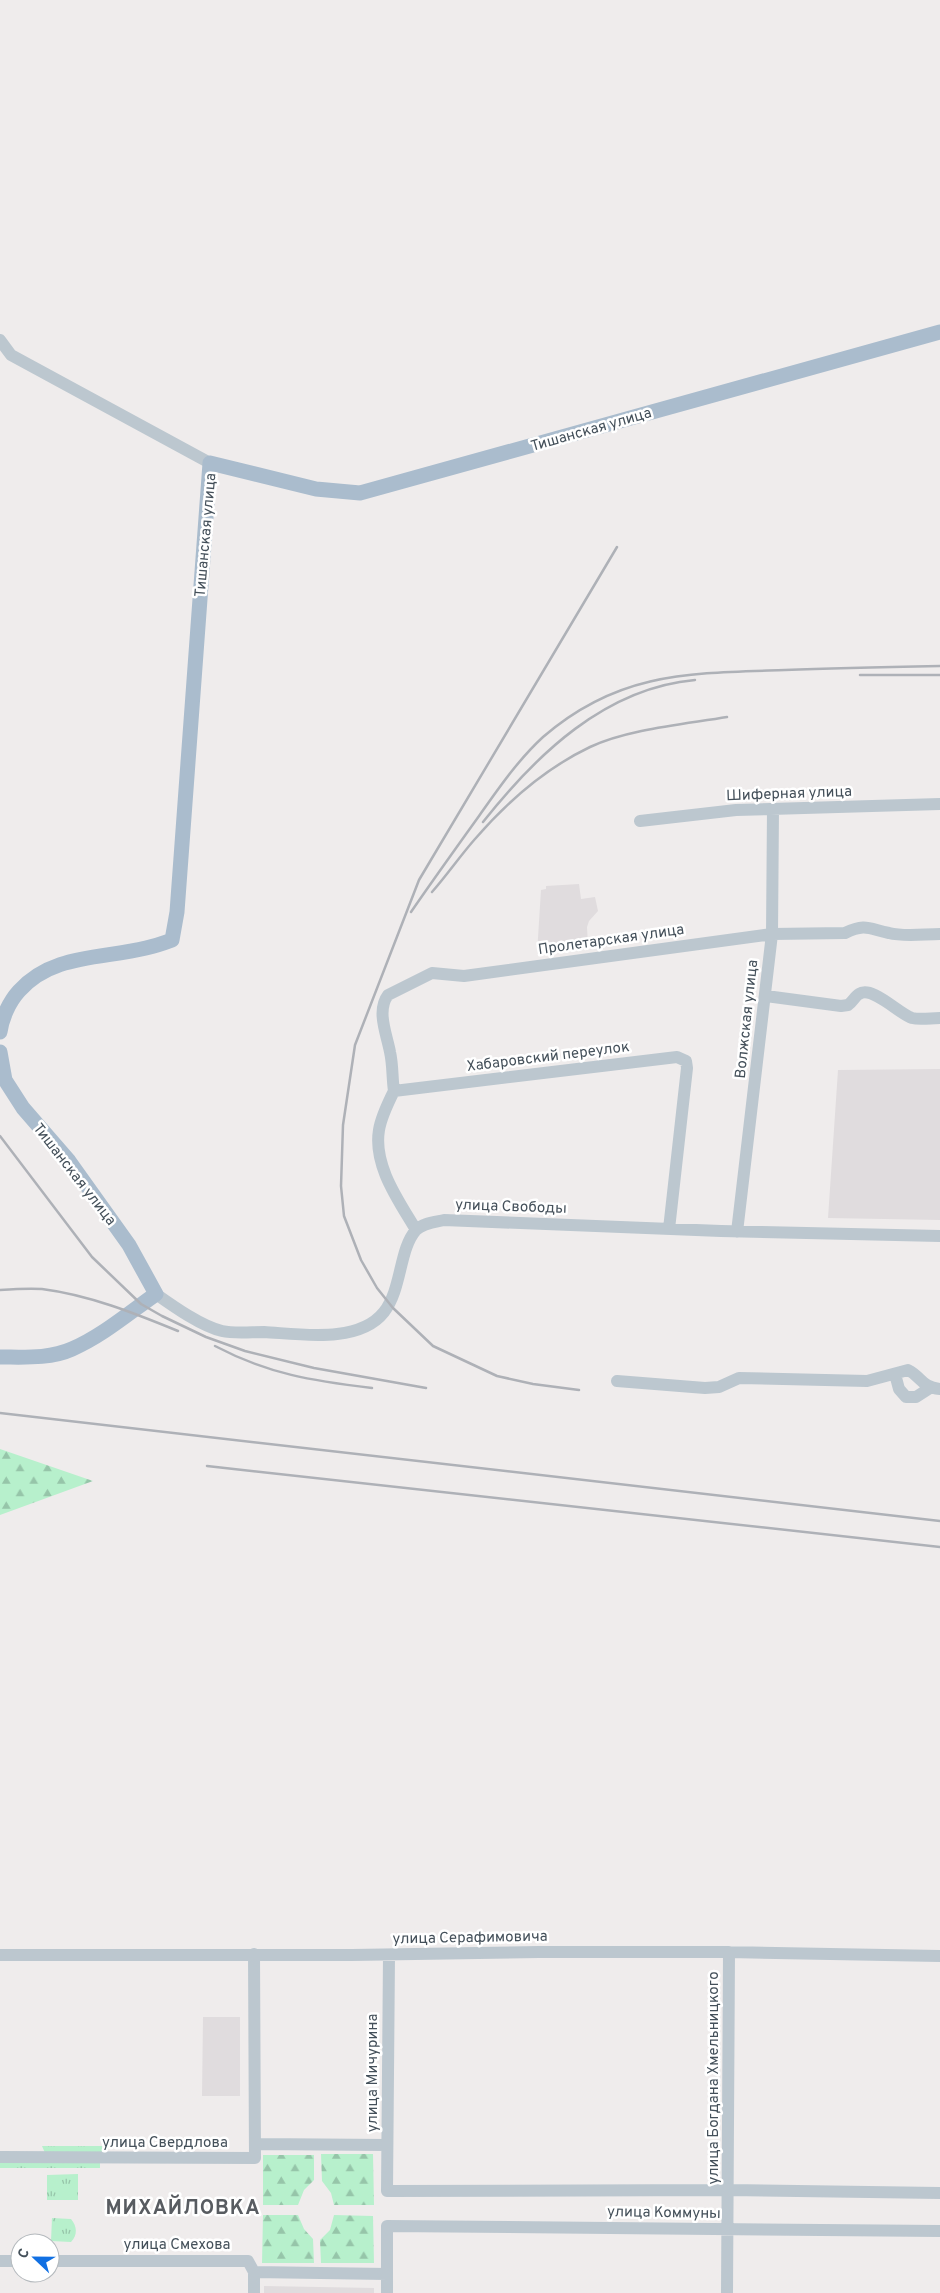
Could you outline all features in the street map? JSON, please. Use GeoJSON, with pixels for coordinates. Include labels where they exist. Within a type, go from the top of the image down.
{"type":"FeatureCollection","features":[{"type":"Feature","properties":{"kind":"main road","name":"Тишанская улица"},"geometry":{"type":"LineString","coordinates":[[0,1032],[11,1000],[29,980],[50,967],[82,958],[146,948],[172,940],[177,912],[210,463],[316,489],[360,493],[940,332]]}},
{"type":"Feature","properties":{"kind":"main road","name":"Тишанская улица"},"geometry":{"type":"LineString","coordinates":[[0,1052],[5,1080],[9,1087],[23,1108],[69,1161],[129,1245],[156,1294]]}},
{"type":"Feature","properties":{"kind":"main road"},"geometry":{"type":"LineString","coordinates":[[0,1357],[40,1357],[72,1350],[156,1294]]}},
{"type":"Feature","properties":{"kind":"street"},"geometry":{"type":"LineString","coordinates":[[0,340],[11,355],[210,463]]}},
{"type":"Feature","properties":{"kind":"street","name":"Шиферная улица"},"geometry":{"type":"LineString","coordinates":[[640,821],[736,810],[940,804]]}},
{"type":"Feature","properties":{"kind":"street","name":"Волжская улица"},"geometry":{"type":"LineString","coordinates":[[738,1232],[772,934],[773,809]]}},
{"type":"Feature","properties":{"kind":"street","name":"Пролетарская улица"},"geometry":{"type":"LineString","coordinates":[[394,1091],[390,1053],[384,1028],[383,1006],[385,999],[388,995],[432,973],[464,976],[772,934],[845,933],[855,928],[866,927],[890,934],[940,934]]}},
{"type":"Feature","properties":{"kind":"street"},"geometry":{"type":"LineString","coordinates":[[766,996],[841,1006],[848,1005],[859,994],[866,992],[879,997],[901,1013],[913,1018],[940,1018]]}},
{"type":"Feature","properties":{"kind":"street","name":"Хабаровский переулок"},"geometry":{"type":"LineString","coordinates":[[394,1091],[677,1057],[683,1058],[686,1061],[687,1068],[669,1229]]}},
{"type":"Feature","properties":{"kind":"street"},"geometry":{"type":"LineString","coordinates":[[156,1294],[184,1313],[222,1331],[334,1335],[362,1328],[384,1313],[396,1289],[409,1244],[416,1230],[385,1175],[379,1152],[378,1131],[394,1091]]}},
{"type":"Feature","properties":{"kind":"street","name":"улица Свободы"},"geometry":{"type":"LineString","coordinates":[[416,1230],[428,1224],[444,1220],[738,1232],[940,1236]]}},
{"type":"Feature","properties":{"kind":"street"},"geometry":{"type":"LineString","coordinates":[[617,1381],[705,1388],[718,1387],[739,1378],[867,1382],[908,1370],[935,1388]]}},
{"type":"Feature","properties":{"kind":"street"},"geometry":{"type":"LineString","coordinates":[[895,1374],[899,1389],[906,1397],[916,1397],[935,1388]]}},
{"type":"Feature","properties":{"kind":"street","name":"улица Серафимовича"},"geometry":{"type":"LineString","coordinates":[[0,1955],[389,1955],[539,1952],[729,1952],[940,1956]]}},
{"type":"Feature","properties":{"kind":"street","name":"улица Богдана Хмельницкого"},"geometry":{"type":"LineString","coordinates":[[727,2293],[729,1952]]}},
{"type":"Feature","properties":{"kind":"street"},"geometry":{"type":"LineString","coordinates":[[254,1954],[255,2144],[387,2144]]}},
{"type":"Feature","properties":{"kind":"street","name":"улица Мичурина"},"geometry":{"type":"LineString","coordinates":[[387,2191],[389,1955]]}},
{"type":"Feature","properties":{"kind":"street","name":"улица Свердлова"},"geometry":{"type":"LineString","coordinates":[[0,2157],[255,2158],[255,2144]]}},
{"type":"Feature","properties":{"kind":"street","name":"улица Коммуны"},"geometry":{"type":"LineString","coordinates":[[387,2191],[729,2190],[940,2193]]}},
{"type":"Feature","properties":{"kind":"street","name":"улица Коммуны"},"geometry":{"type":"LineString","coordinates":[[387,2274],[387,2226],[940,2231]]}},
{"type":"Feature","properties":{"kind":"street","name":"улица Смехова"},"geometry":{"type":"LineString","coordinates":[[60,2261],[248,2261],[254,2272],[387,2274]]}},
{"type":"Feature","properties":{"kind":"street"},"geometry":{"type":"LineString","coordinates":[[254,2272],[254,2293]]}},
{"type":"Feature","properties":{"kind":"street"},"geometry":{"type":"LineString","coordinates":[[387,2274],[387,2293]]}},
{"type":"Feature","properties":{"kind":"shaded area"},"geometry":{"type":"Polygon","coordinates":[[[579,884],[581,899],[595,897],[598,911],[589,921],[587,927],[588,946],[537,954],[541,890],[546,889],[546,886],[579,884]]]}},
{"type":"Feature","properties":{"kind":"shaded area"},"geometry":{"type":"Polygon","coordinates":[[[940,1069],[940,1220],[828,1218],[838,1070],[940,1069]]]}},
{"type":"Feature","properties":{"kind":"shaded area"},"geometry":{"type":"Polygon","coordinates":[[[203,2017],[240,2017],[240,2096],[202,2096],[203,2017]]]}},
{"type":"Feature","properties":{"kind":"shaded area"},"geometry":{"type":"Polygon","coordinates":[[[264,2286],[374,2288],[374,2293],[264,2293],[264,2286]]]}},
{"type":"Feature","properties":{"kind":"green space"},"geometry":{"type":"Polygon","coordinates":[[[0,1449],[93,1481],[0,1515],[0,1449]]]}},
{"type":"Feature","properties":{"kind":"green space"},"geometry":{"type":"Polygon","coordinates":[[[42,2146],[102,2146],[102,2153],[45,2153],[42,2146]]]}},
{"type":"Feature","properties":{"kind":"green space"},"geometry":{"type":"Polygon","coordinates":[[[321,2154],[373,2154],[374,2205],[334,2205],[331,2193],[322,2181],[321,2154]]]}},
{"type":"Feature","properties":{"kind":"green space"},"geometry":{"type":"Polygon","coordinates":[[[263,2155],[314,2155],[314,2180],[304,2190],[298,2205],[263,2205],[263,2155]]]}},
{"type":"Feature","properties":{"kind":"green space"},"geometry":{"type":"Polygon","coordinates":[[[100,2162],[100,2168],[0,2168],[0,2163],[100,2162]]]}},
{"type":"Feature","properties":{"kind":"green space"},"geometry":{"type":"Polygon","coordinates":[[[78,2174],[78,2200],[47,2200],[47,2175],[78,2174]]]}},
{"type":"Feature","properties":{"kind":"green space"},"geometry":{"type":"Polygon","coordinates":[[[263,2215],[298,2215],[304,2229],[313,2239],[314,2263],[262,2263],[263,2215]]]}},
{"type":"Feature","properties":{"kind":"green space"},"geometry":{"type":"Polygon","coordinates":[[[334,2215],[373,2216],[374,2263],[321,2263],[320,2240],[330,2230],[334,2215]]]}},
{"type":"Feature","properties":{"kind":"green space"},"geometry":{"type":"Polygon","coordinates":[[[52,2218],[71,2219],[75,2225],[75,2236],[71,2242],[60,2241],[60,2233],[51,2233],[52,2218]]]}},
{"type":"Feature","properties":{"kind":"railway"},"geometry":{"type":"LineString","coordinates":[[579,1390],[533,1384],[497,1376],[433,1346],[393,1308],[377,1288],[361,1260],[344,1216],[341,1186],[343,1125],[355,1045],[419,880],[617,547]]}},
{"type":"Feature","properties":{"kind":"railway"},"geometry":{"type":"LineString","coordinates":[[411,912],[493,796],[525,755],[543,737],[571,715],[600,699],[628,688],[657,680],[687,675],[718,672],[940,666]]}},
{"type":"Feature","properties":{"kind":"railway"},"geometry":{"type":"LineString","coordinates":[[860,675],[940,675]]}},
{"type":"Feature","properties":{"kind":"railway"},"geometry":{"type":"LineString","coordinates":[[483,822],[526,773],[575,729],[602,711],[631,696],[662,686],[695,680]]}},
{"type":"Feature","properties":{"kind":"railway"},"geometry":{"type":"LineString","coordinates":[[432,892],[469,845],[500,812],[528,787],[574,755],[605,741],[639,731],[727,717]]}},
{"type":"Feature","properties":{"kind":"railway"},"geometry":{"type":"LineString","coordinates":[[0,1136],[92,1257],[141,1304],[206,1337],[245,1351],[314,1368],[426,1388]]}},
{"type":"Feature","properties":{"kind":"railway"},"geometry":{"type":"LineString","coordinates":[[0,1290],[42,1289],[60,1292],[128,1311],[178,1331]]}},
{"type":"Feature","properties":{"kind":"railway"},"geometry":{"type":"LineString","coordinates":[[215,1346],[272,1370],[310,1379],[372,1388]]}},
{"type":"Feature","properties":{"kind":"railway"},"geometry":{"type":"LineString","coordinates":[[0,1413],[940,1521]]}},
{"type":"Feature","properties":{"kind":"railway"},"geometry":{"type":"LineString","coordinates":[[207,1466],[940,1547]]}},
{"type":"Feature","properties":{"kind":"district","name":"МИХАЙЛОВКА"},"geometry":{"type":"Point","coordinates":[183,2207]}}]}
